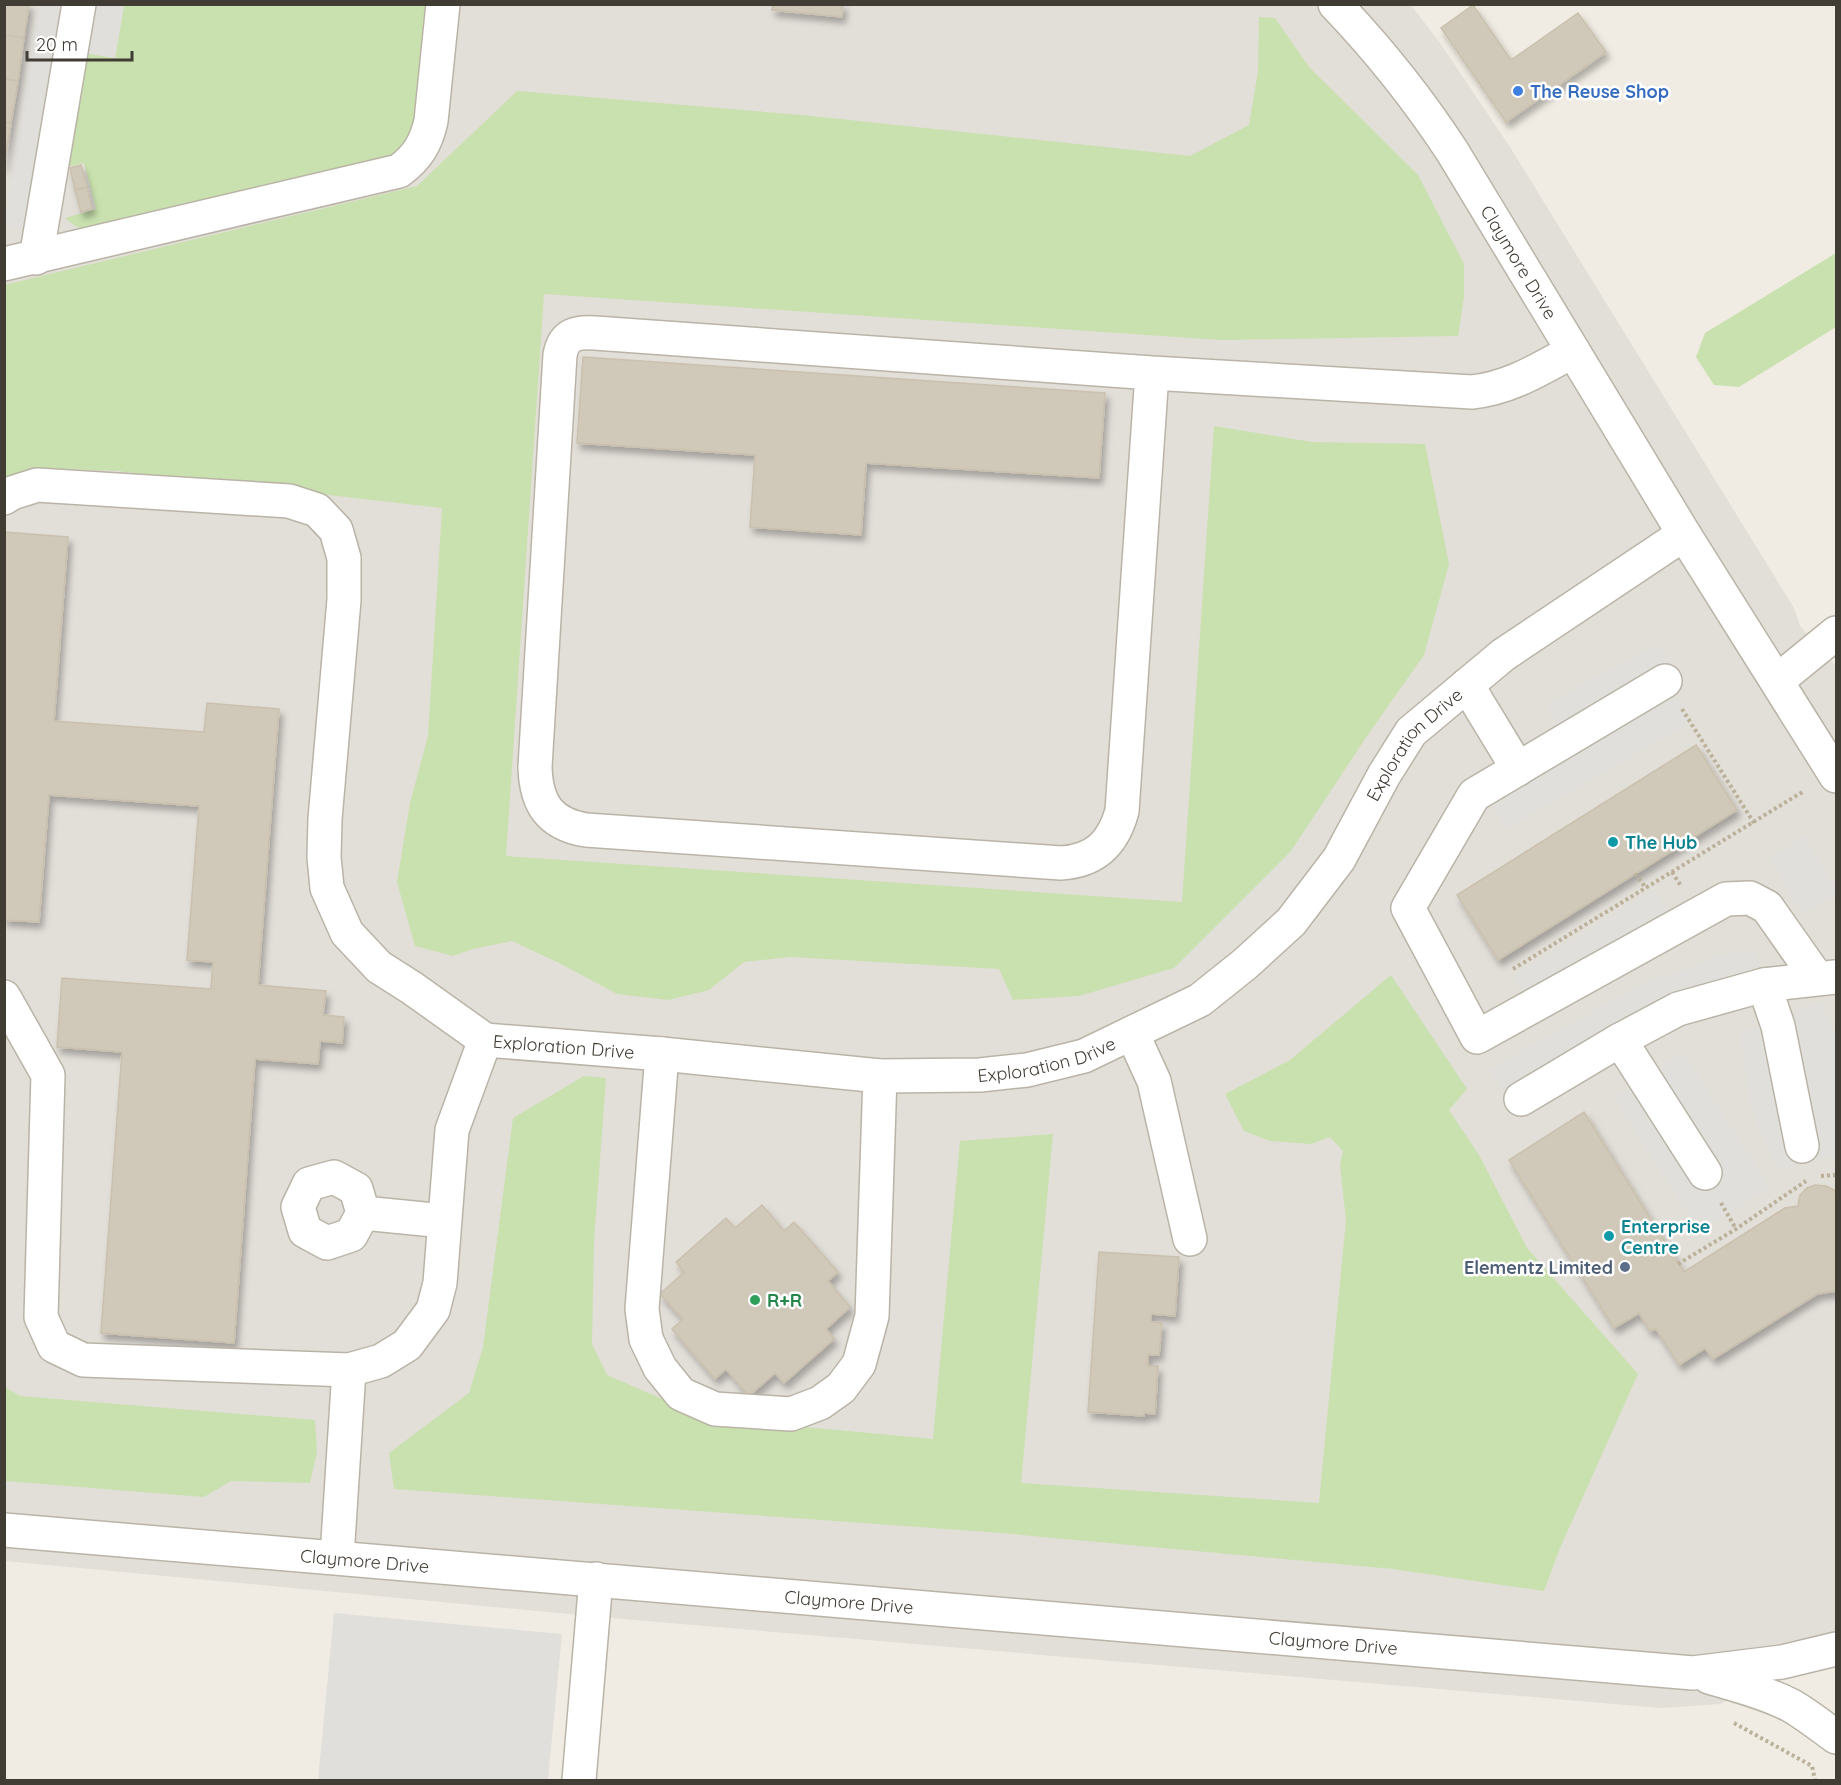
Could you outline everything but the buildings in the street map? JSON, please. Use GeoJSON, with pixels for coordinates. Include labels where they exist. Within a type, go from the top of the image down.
{"type":"FeatureCollection","features":[{"type":"Feature","properties":{"kind":"street"},"geometry":{"type":"LineString","coordinates":[[36,258],[79,4]]}},
{"type":"Feature","properties":{"kind":"street"},"geometry":{"type":"LineString","coordinates":[[4,264],[399,171],[419,153],[427,138],[431,121],[443,4]]}},
{"type":"Feature","properties":{"kind":"street","name":"Claymore Drive"},"geometry":{"type":"LineString","coordinates":[[1335,4],[1420,102],[1684,534]]}},
{"type":"Feature","properties":{"kind":"street"},"geometry":{"type":"LineString","coordinates":[[1152,373],[1122,811],[1114,833],[1098,852],[1086,859],[1060,863],[657,835],[573,828],[549,813],[541,801],[536,785],[536,767],[560,355],[562,344],[571,336],[582,332],[1152,373],[1472,392],[1510,384],[1573,351]]}},
{"type":"Feature","properties":{"kind":"street"},"geometry":{"type":"LineString","coordinates":[[4,498],[12,493],[38,485],[289,501],[317,510],[336,530],[344,558],[344,600],[325,819],[324,857],[327,888],[346,933],[379,967],[485,1040]]}},
{"type":"Feature","properties":{"kind":"street"},"geometry":{"type":"LineString","coordinates":[[1684,534],[1835,774]]}},
{"type":"Feature","properties":{"kind":"street","name":"Exploration Drive"},"geometry":{"type":"LineString","coordinates":[[4,997],[48,1075],[41,1317],[54,1346],[83,1360],[349,1370],[381,1361],[407,1345],[433,1310],[440,1283],[452,1130],[485,1040],[662,1054],[880,1076],[980,1075],[1027,1070],[1084,1056],[1200,1000],[1245,964],[1291,922],[1339,859],[1384,775],[1411,732],[1503,655],[1684,534]]}},
{"type":"Feature","properties":{"kind":"street"},"geometry":{"type":"LineString","coordinates":[[1777,681],[1836,633]]}},
{"type":"Feature","properties":{"kind":"street"},"geometry":{"type":"LineString","coordinates":[[1665,681],[1474,795],[1408,908],[1477,1037],[1726,899],[1750,898],[1767,907],[1827,978]]}},
{"type":"Feature","properties":{"kind":"street"},"geometry":{"type":"LineString","coordinates":[[1467,685],[1518,769]]}},
{"type":"Feature","properties":{"kind":"street"},"geometry":{"type":"LineString","coordinates":[[1521,1099],[1620,1040],[1678,1010],[1764,985],[1827,978]]}},
{"type":"Feature","properties":{"kind":"street"},"geometry":{"type":"LineString","coordinates":[[1764,985],[1778,1026],[1802,1146]]}},
{"type":"Feature","properties":{"kind":"street"},"geometry":{"type":"LineString","coordinates":[[1132,1033],[1154,1081],[1190,1239]]}},
{"type":"Feature","properties":{"kind":"street"},"geometry":{"type":"LineString","coordinates":[[1620,1040],[1705,1173]]}},
{"type":"Feature","properties":{"kind":"street"},"geometry":{"type":"LineString","coordinates":[[662,1054],[642,1309],[646,1339],[660,1368],[681,1394],[715,1409],[792,1414],[820,1403],[841,1388],[859,1364],[872,1316],[880,1076]]}},
{"type":"Feature","properties":{"kind":"street"},"geometry":{"type":"LineString","coordinates":[[363,1213],[444,1221]]}},
{"type":"Feature","properties":{"kind":"street"},"geometry":{"type":"LineString","coordinates":[[337,1557],[349,1370]]}},
{"type":"Feature","properties":{"kind":"street","name":"Claymore Drive"},"geometry":{"type":"LineString","coordinates":[[4,1530],[1693,1673],[1764,1694],[1810,1718],[1836,1737]]}},
{"type":"Feature","properties":{"kind":"street"},"geometry":{"type":"LineString","coordinates":[[579,1780],[596,1579]]}},
{"type":"Feature","properties":{"kind":"street","name":"Claymore Drive"},"geometry":{"type":"LineString","coordinates":[[1693,1673],[1782,1662],[1836,1649]]}},
{"type":"Feature","properties":{"kind":"path"},"geometry":{"type":"LineString","coordinates":[[1665,681],[1754,823]]}},
{"type":"Feature","properties":{"kind":"path"},"geometry":{"type":"LineString","coordinates":[[1513,969],[1835,774]]}},
{"type":"Feature","properties":{"kind":"path"},"geometry":{"type":"LineString","coordinates":[[1635,874],[1646,888]]}},
{"type":"Feature","properties":{"kind":"path"},"geometry":{"type":"LineString","coordinates":[[1678,1264],[1736,1230],[1813,1176],[1836,1175]]}},
{"type":"Feature","properties":{"kind":"path"},"geometry":{"type":"LineString","coordinates":[[1727,1719],[1812,1766],[1815,1780]]}},
{"type":"Feature","properties":{"kind":"shaded area"},"geometry":{"type":"Polygon","coordinates":[[[4,5],[1411,5],[1440,43],[1510,147],[1794,608],[1800,626],[1836,666],[1836,1643],[1720,1704],[1661,1708],[623,1619],[5,1561],[4,5]]]}},
{"type":"Feature","properties":{"kind":"shaded area"},"geometry":{"type":"Polygon","coordinates":[[[39,5],[65,5],[29,230],[5,226],[5,220],[39,5]]]}},
{"type":"Feature","properties":{"kind":"shaded area"},"geometry":{"type":"Polygon","coordinates":[[[93,5],[124,5],[115,58],[85,53],[93,5]]]}},
{"type":"Feature","properties":{"kind":"shaded area"},"geometry":{"type":"Polygon","coordinates":[[[1658,644],[1677,674],[1666,681],[1691,722],[1506,829],[1483,790],[1564,741],[1546,704],[1658,644]]]}},
{"type":"Feature","properties":{"kind":"shaded area"},"geometry":{"type":"Polygon","coordinates":[[[1805,836],[1836,891],[1836,895],[1802,915],[1769,857],[1805,836]]]}},
{"type":"Feature","properties":{"kind":"shaded area"},"geometry":{"type":"Polygon","coordinates":[[[1655,889],[1668,910],[1525,998],[1512,977],[1655,889]]]}},
{"type":"Feature","properties":{"kind":"shaded area"},"geometry":{"type":"Polygon","coordinates":[[[1756,951],[1764,985],[1507,1094],[1488,1070],[1647,981],[1684,970],[1715,955],[1756,951]]]}},
{"type":"Feature","properties":{"kind":"shaded area"},"geometry":{"type":"Polygon","coordinates":[[[1822,1002],[1836,1040],[1836,1156],[1777,1170],[1750,1105],[1740,1033],[1822,1002]]]}},
{"type":"Feature","properties":{"kind":"shaded area"},"geometry":{"type":"Polygon","coordinates":[[[1683,1052],[1770,1187],[1700,1232],[1613,1097],[1683,1052]]]}},
{"type":"Feature","properties":{"kind":"shaded area"},"geometry":{"type":"Polygon","coordinates":[[[334,1613],[562,1634],[548,1780],[318,1780],[334,1613]]]}},
{"type":"Feature","properties":{"kind":"green space"},"geometry":{"type":"Polygon","coordinates":[[[124,5],[429,5],[416,127],[394,157],[83,229],[75,226],[65,218],[96,209],[84,163],[66,167],[85,53],[115,58],[124,5]]]}},
{"type":"Feature","properties":{"kind":"green space"},"geometry":{"type":"Polygon","coordinates":[[[1259,17],[1275,18],[1309,67],[1418,175],[1464,264],[1464,297],[1458,336],[1220,340],[544,294],[506,856],[1182,902],[1214,426],[1312,442],[1425,444],[1449,564],[1424,655],[1291,851],[1174,968],[1079,996],[1013,1000],[999,969],[791,957],[744,962],[709,990],[668,1000],[617,994],[512,941],[473,949],[453,956],[415,946],[397,882],[410,803],[428,736],[442,508],[117,471],[33,468],[5,477],[4,285],[417,186],[517,91],[802,115],[1190,156],[1249,125],[1258,71],[1259,17]]]}},
{"type":"Feature","properties":{"kind":"green space"},"geometry":{"type":"Polygon","coordinates":[[[1836,253],[1836,327],[1739,387],[1714,385],[1696,357],[1705,333],[1836,253]]]}},
{"type":"Feature","properties":{"kind":"green space"},"geometry":{"type":"Polygon","coordinates":[[[1391,975],[1467,1089],[1449,1110],[1479,1155],[1527,1248],[1638,1374],[1560,1548],[1544,1591],[1393,1569],[1001,1533],[394,1489],[389,1453],[469,1393],[483,1347],[513,1118],[584,1076],[606,1078],[594,1241],[592,1344],[607,1375],[683,1408],[720,1419],[933,1439],[960,1141],[1053,1134],[1021,1483],[1319,1503],[1346,1220],[1340,1165],[1343,1151],[1330,1137],[1311,1144],[1270,1141],[1244,1131],[1225,1094],[1290,1060],[1391,975]]]}},
{"type":"Feature","properties":{"kind":"green space"},"geometry":{"type":"Polygon","coordinates":[[[5,1387],[20,1396],[315,1420],[317,1452],[310,1483],[231,1481],[204,1497],[5,1481],[5,1387]]]}},
{"type":"Feature","properties":{"kind":"place","name":"The Reuse Shop"},"geometry":{"type":"Point","coordinates":[1518,91]}},
{"type":"Feature","properties":{"kind":"place","name":"The Hub"},"geometry":{"type":"Point","coordinates":[1613,842]}},
{"type":"Feature","properties":{"kind":"place","name":"Enterprise Centre"},"geometry":{"type":"Point","coordinates":[1609,1236]}},
{"type":"Feature","properties":{"kind":"place","name":"Elementz Limited"},"geometry":{"type":"Point","coordinates":[1625,1267]}},
{"type":"Feature","properties":{"kind":"place","name":"R+R"},"geometry":{"type":"Point","coordinates":[755,1300]}}]}
